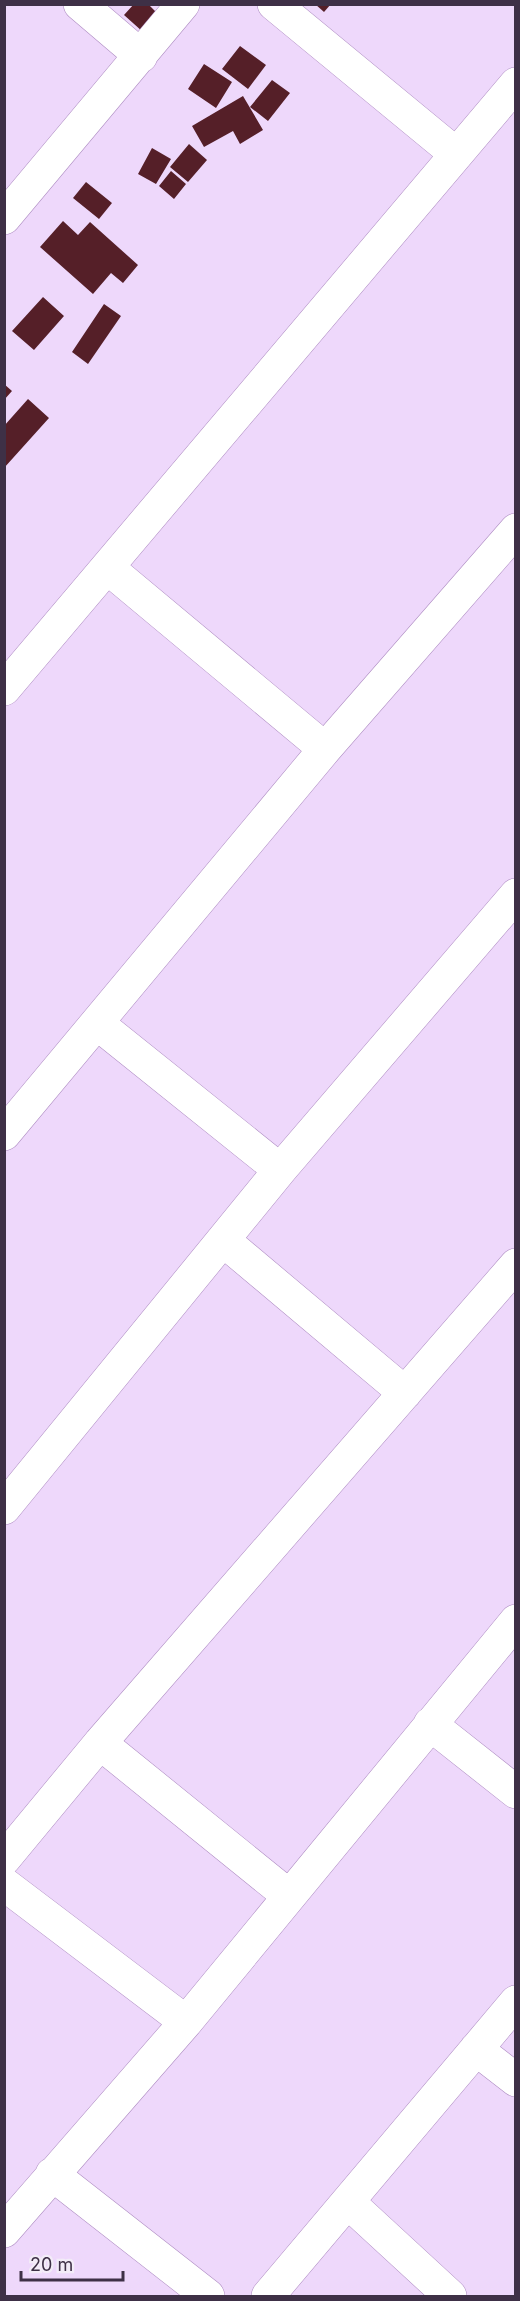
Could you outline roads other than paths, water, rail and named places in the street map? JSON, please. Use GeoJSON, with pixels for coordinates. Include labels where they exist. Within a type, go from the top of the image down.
{"type":"FeatureCollection","features":[{"type":"Feature","properties":{"kind":"street"},"geometry":{"type":"LineString","coordinates":[[80,4],[141,56]]}},
{"type":"Feature","properties":{"kind":"street"},"geometry":{"type":"LineString","coordinates":[[4,218],[183,4]]}},
{"type":"Feature","properties":{"kind":"street"},"geometry":{"type":"LineString","coordinates":[[274,4],[456,154]]}},
{"type":"Feature","properties":{"kind":"street"},"geometry":{"type":"LineString","coordinates":[[8,679],[108,568],[516,84]]}},
{"type":"Feature","properties":{"kind":"street"},"geometry":{"type":"LineString","coordinates":[[4,1134],[325,749],[515,532]]}},
{"type":"Feature","properties":{"kind":"street"},"geometry":{"type":"LineString","coordinates":[[108,568],[325,749]]}},
{"type":"Feature","properties":{"kind":"street"},"geometry":{"type":"LineString","coordinates":[[4,1508],[280,1170],[513,904]]}},
{"type":"Feature","properties":{"kind":"street"},"geometry":{"type":"LineString","coordinates":[[98,1024],[280,1170]]}},
{"type":"Feature","properties":{"kind":"street"},"geometry":{"type":"LineString","coordinates":[[223,1240],[405,1393]]}},
{"type":"Feature","properties":{"kind":"street"},"geometry":{"type":"LineString","coordinates":[[4,1860],[100,1743],[513,1272]]}},
{"type":"Feature","properties":{"kind":"street"},"geometry":{"type":"LineString","coordinates":[[4,2231],[186,2022],[516,1621]]}},
{"type":"Feature","properties":{"kind":"street"},"geometry":{"type":"LineString","coordinates":[[430,1724],[516,1792]]}},
{"type":"Feature","properties":{"kind":"street"},"geometry":{"type":"LineString","coordinates":[[100,1743],[289,1896]]}},
{"type":"Feature","properties":{"kind":"street"},"geometry":{"type":"LineString","coordinates":[[4,1884],[186,2022]]}},
{"type":"Feature","properties":{"kind":"street"},"geometry":{"type":"LineString","coordinates":[[268,2296],[516,2002]]}},
{"type":"Feature","properties":{"kind":"street"},"geometry":{"type":"LineString","coordinates":[[476,2049],[516,2080]]}},
{"type":"Feature","properties":{"kind":"street"},"geometry":{"type":"LineString","coordinates":[[52,2174],[208,2296]]}},
{"type":"Feature","properties":{"kind":"street"},"geometry":{"type":"LineString","coordinates":[[348,2202],[450,2296]]}}]}
